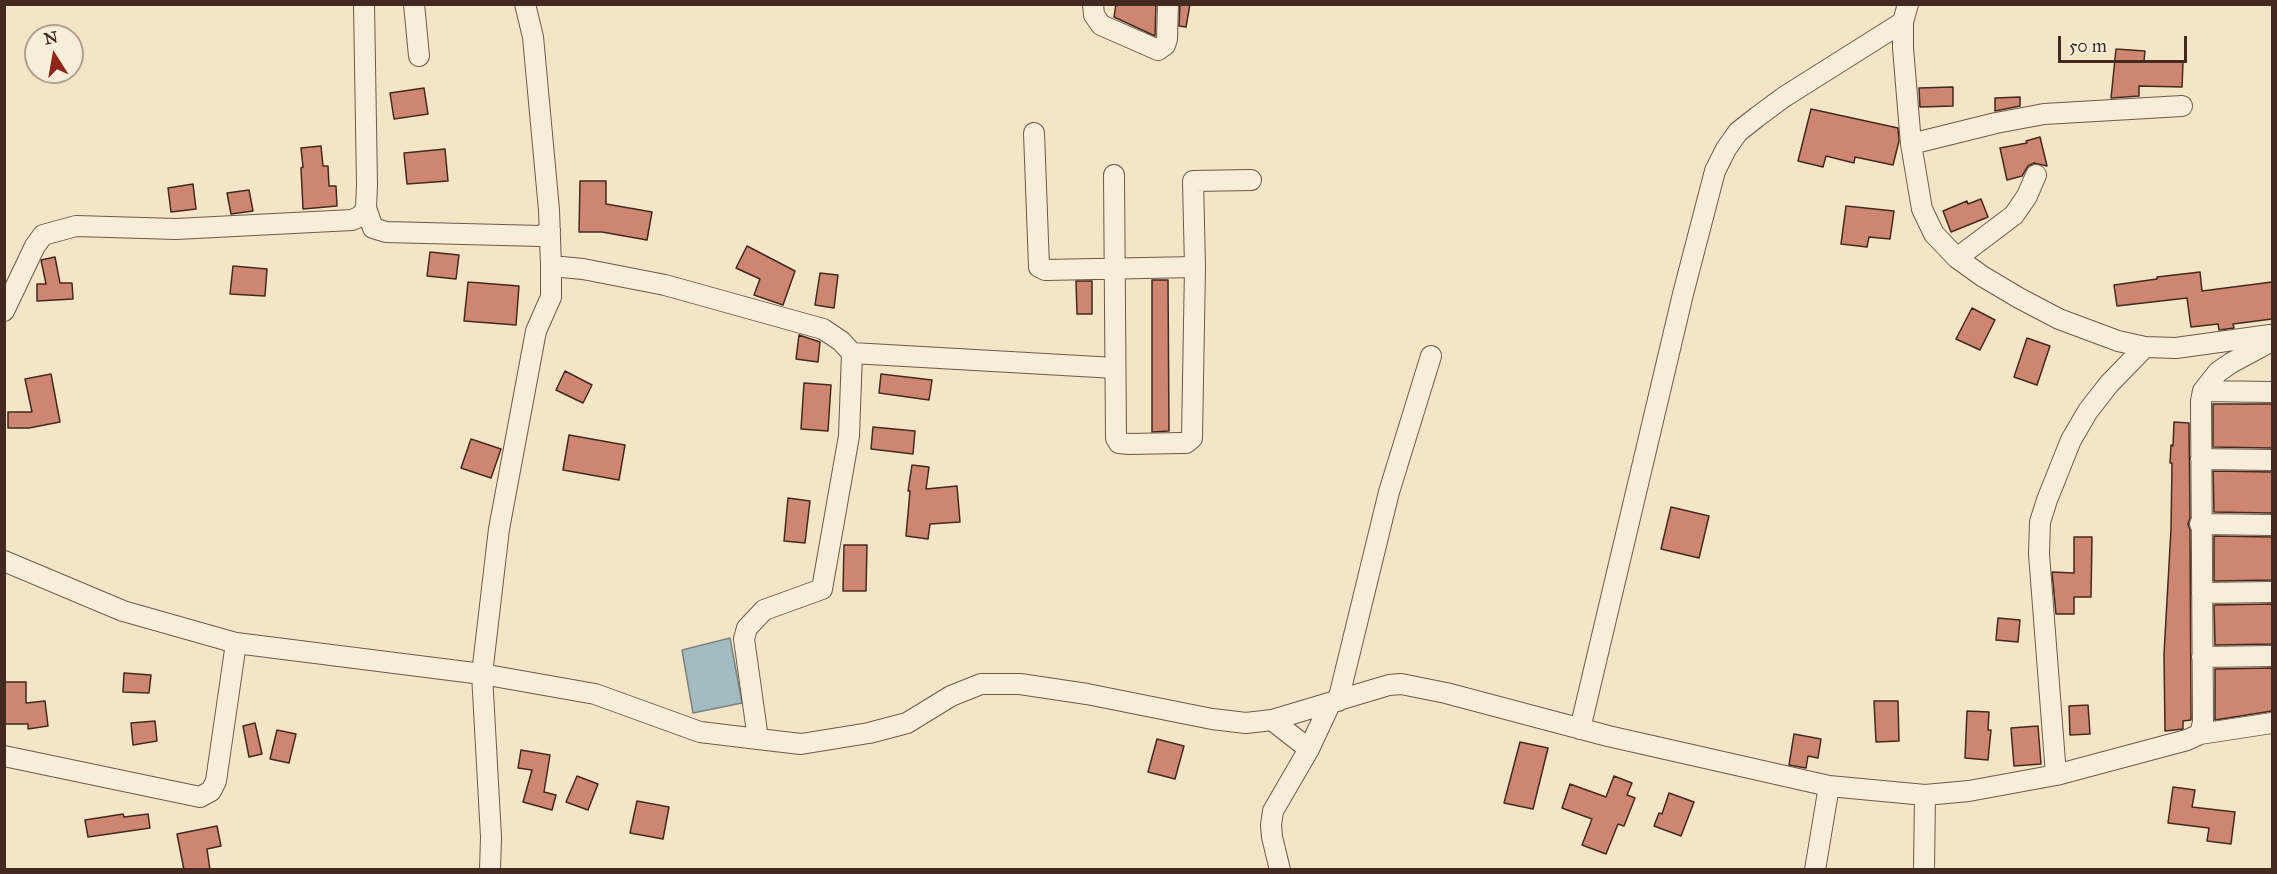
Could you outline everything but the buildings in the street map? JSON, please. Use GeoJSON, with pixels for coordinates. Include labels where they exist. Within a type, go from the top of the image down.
{"type":"FeatureCollection","features":[{"type":"Feature","properties":{"kind":"street"},"geometry":{"type":"LineString","coordinates":[[364,4],[366,208],[373,228],[386,232],[542,236],[550,230]]}},
{"type":"Feature","properties":{"kind":"street"},"geometry":{"type":"LineString","coordinates":[[414,4],[419,57]]}},
{"type":"Feature","properties":{"kind":"street"},"geometry":{"type":"LineString","coordinates":[[490,870],[491,837],[482,674],[499,529],[536,331],[551,297],[550,230],[533,37],[525,4]]}},
{"type":"Feature","properties":{"kind":"street"},"geometry":{"type":"LineString","coordinates":[[1093,4],[1094,15],[1101,25],[1158,50],[1165,45],[1167,39],[1168,4]]}},
{"type":"Feature","properties":{"kind":"street"},"geometry":{"type":"LineString","coordinates":[[1905,13],[1903,48],[1911,144],[1922,209],[1934,234],[1957,258],[1982,276],[2059,319],[2118,341],[2145,347],[2176,348],[2272,335]]}},
{"type":"Feature","properties":{"kind":"street"},"geometry":{"type":"LineString","coordinates":[[1580,729],[1683,294],[1715,171],[1738,132],[1784,97],[1905,13]]}},
{"type":"Feature","properties":{"kind":"street"},"geometry":{"type":"LineString","coordinates":[[1911,144],[2044,114],[2182,106]]}},
{"type":"Feature","properties":{"kind":"street"},"geometry":{"type":"LineString","coordinates":[[1034,134],[1039,267],[1045,270],[1195,267]]}},
{"type":"Feature","properties":{"kind":"street"},"geometry":{"type":"LineString","coordinates":[[1114,175],[1116,438],[1119,443],[1190,441],[1193,432],[1195,267],[1193,181],[1251,180]]}},
{"type":"Feature","properties":{"kind":"street"},"geometry":{"type":"LineString","coordinates":[[1957,258],[2014,215],[2027,196],[2036,175]]}},
{"type":"Feature","properties":{"kind":"street"},"geometry":{"type":"LineString","coordinates":[[4,311],[34,246],[43,235],[76,226],[176,229],[352,219],[361,216],[366,208]]}},
{"type":"Feature","properties":{"kind":"street"},"geometry":{"type":"LineString","coordinates":[[550,266],[583,269],[665,285],[823,329],[841,341],[852,353],[1115,368]]}},
{"type":"Feature","properties":{"kind":"street"},"geometry":{"type":"LineString","coordinates":[[2200,734],[2203,722],[2201,400],[2203,391],[2210,380],[2231,363],[2272,341]]}},
{"type":"Feature","properties":{"kind":"street"},"geometry":{"type":"LineString","coordinates":[[2056,776],[2039,554],[2040,522],[2056,474],[2082,421],[2109,384],[2145,347]]}},
{"type":"Feature","properties":{"kind":"street"},"geometry":{"type":"LineString","coordinates":[[758,739],[744,639],[747,628],[764,610],[822,589],[849,436],[852,353]]}},
{"type":"Feature","properties":{"kind":"street"},"geometry":{"type":"LineString","coordinates":[[1280,870],[1272,837],[1273,812],[1334,703],[1389,492],[1431,356]]}},
{"type":"Feature","properties":{"kind":"street"},"geometry":{"type":"LineString","coordinates":[[2203,391],[2272,392]]}},
{"type":"Feature","properties":{"kind":"street"},"geometry":{"type":"LineString","coordinates":[[2200,459],[2272,460]]}},
{"type":"Feature","properties":{"kind":"street"},"geometry":{"type":"LineString","coordinates":[[2200,524],[2272,525]]}},
{"type":"Feature","properties":{"kind":"street"},"geometry":{"type":"LineString","coordinates":[[5,562],[123,611],[236,643],[482,674],[595,694],[700,732],[801,744],[868,733],[907,723],[951,696],[981,684],[1020,684],[1246,723],[1272,720],[1389,685],[1413,685],[1580,729],[1829,786],[1925,795],[1969,791],[2056,776],[2187,740],[2200,734],[2272,723]]}},
{"type":"Feature","properties":{"kind":"street"},"geometry":{"type":"LineString","coordinates":[[2202,593],[2272,592]]}},
{"type":"Feature","properties":{"kind":"street"},"geometry":{"type":"LineString","coordinates":[[4,756],[200,797],[211,791],[216,781],[236,643]]}},
{"type":"Feature","properties":{"kind":"street"},"geometry":{"type":"LineString","coordinates":[[2202,657],[2272,656]]}},
{"type":"Feature","properties":{"kind":"street"},"geometry":{"type":"LineString","coordinates":[[1272,720],[1309,749]]}},
{"type":"Feature","properties":{"kind":"street"},"geometry":{"type":"LineString","coordinates":[[1815,870],[1829,786]]}},
{"type":"Feature","properties":{"kind":"street"},"geometry":{"type":"LineString","coordinates":[[1923,870],[1925,795]]}},
{"type":"Feature","properties":{"kind":"water"},"geometry":{"type":"Polygon","coordinates":[[[730,638],[742,703],[693,713],[682,650],[730,638]]]}}]}
